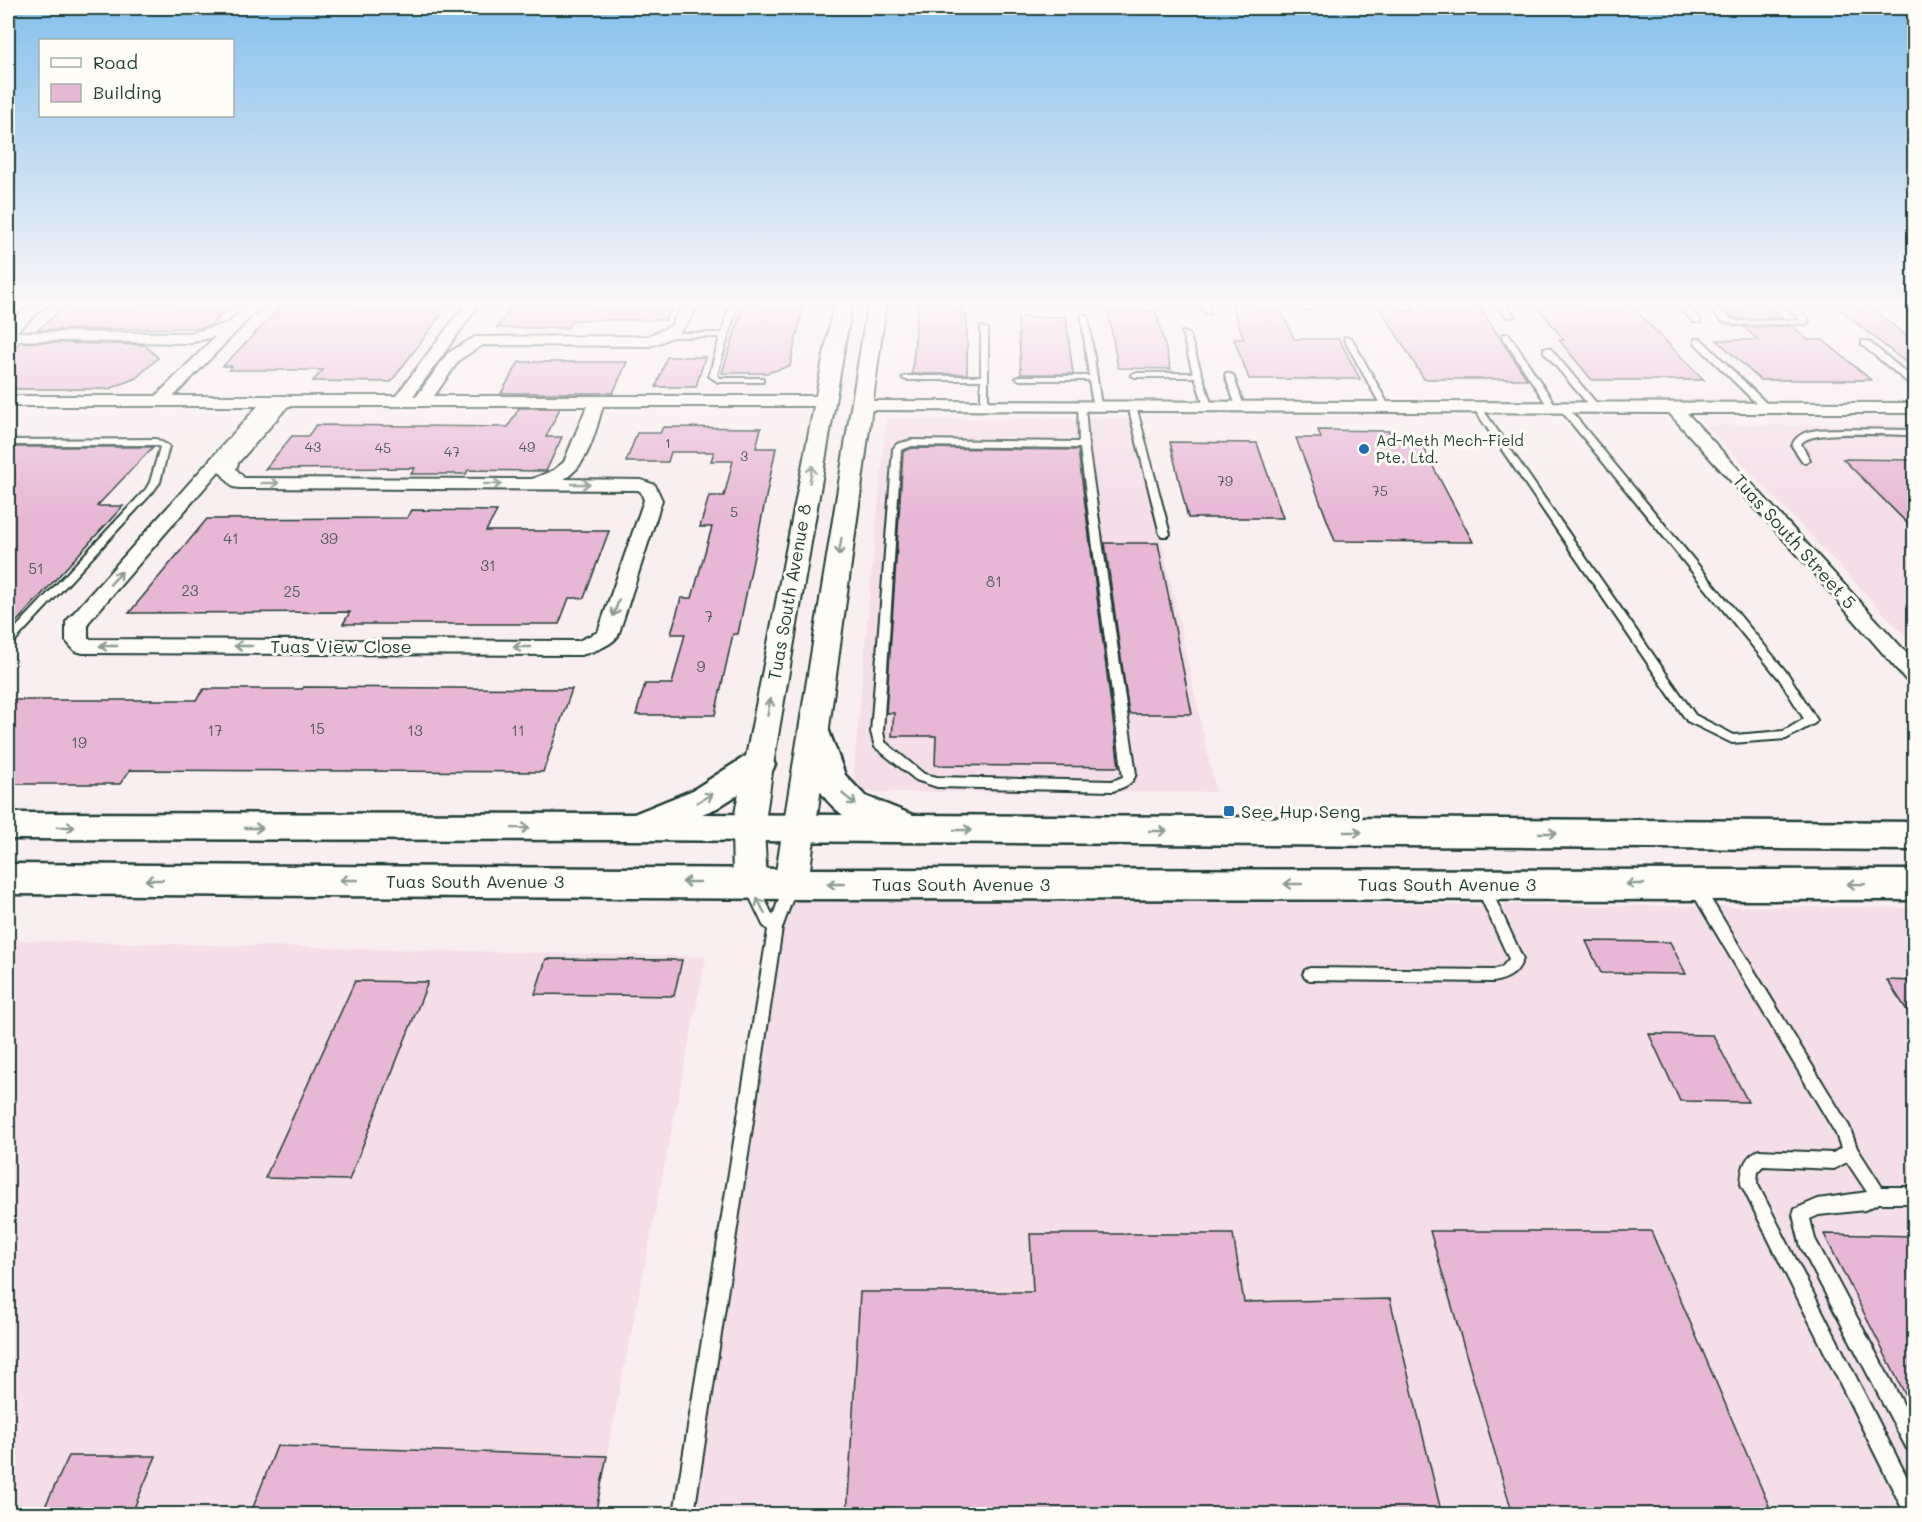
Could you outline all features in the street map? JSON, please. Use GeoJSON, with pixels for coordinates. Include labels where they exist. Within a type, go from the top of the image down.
{"type":"FeatureCollection","features":[{"type":"Feature","properties":{"kind":"main road"},"geometry":{"type":"LineString","coordinates":[[815,731],[830,781],[841,793],[853,805],[914,830]]}},
{"type":"Feature","properties":{"kind":"main road"},"geometry":{"type":"LineString","coordinates":[[632,827],[705,799],[758,765]]}},
{"type":"Feature","properties":{"kind":"main road"},"geometry":{"type":"LineString","coordinates":[[8,826],[632,827],[1914,836]]}},
{"type":"Feature","properties":{"kind":"main road","name":"Tuas South Avenue 3"},"geometry":{"type":"LineString","coordinates":[[8,879],[791,884],[1914,885]]}},
{"type":"Feature","properties":{"kind":"street"},"geometry":{"type":"LineString","coordinates":[[139,401],[168,374]]}},
{"type":"Feature","properties":{"kind":"street"},"geometry":{"type":"LineString","coordinates":[[160,401],[187,374]]}},
{"type":"Feature","properties":{"kind":"street"},"geometry":{"type":"LineString","coordinates":[[401,401],[421,374]]}},
{"type":"Feature","properties":{"kind":"street"},"geometry":{"type":"LineString","coordinates":[[422,401],[441,374]]}},
{"type":"Feature","properties":{"kind":"street","name":"Tuas South Avenue 8"},"geometry":{"type":"LineString","coordinates":[[750,882],[748,829],[829,374]]}},
{"type":"Feature","properties":{"kind":"street"},"geometry":{"type":"LineString","coordinates":[[791,884],[867,374]]}},
{"type":"Feature","properties":{"kind":"street"},"geometry":{"type":"LineString","coordinates":[[8,401],[824,401]]}},
{"type":"Feature","properties":{"kind":"street"},"geometry":{"type":"LineString","coordinates":[[238,483],[227,470],[230,462],[277,401]]}},
{"type":"Feature","properties":{"kind":"street","name":"Tuas View Close"},"geometry":{"type":"LineString","coordinates":[[182,502],[209,489],[238,483],[641,484],[650,489],[653,500],[607,636],[580,648],[83,646],[77,640],[77,622],[182,502],[277,401]]}},
{"type":"Feature","properties":{"kind":"street","name":"Tuas View Close"},"geometry":{"type":"LineString","coordinates":[[523,484],[551,478],[567,470],[575,458],[597,401]]}},
{"type":"Feature","properties":{"kind":"street","name":"Tuas View Close"},"geometry":{"type":"LineString","coordinates":[[615,401],[590,454],[592,465],[602,474],[630,484]]}},
{"type":"Feature","properties":{"kind":"street"},"geometry":{"type":"LineString","coordinates":[[862,406],[1914,408]]}},
{"type":"Feature","properties":{"kind":"street","name":"Tuas South Street 5"},"geometry":{"type":"LineString","coordinates":[[1673,407],[1914,675]]}},
{"type":"Feature","properties":{"kind":"lane"},"geometry":{"type":"LineString","coordinates":[[715,374],[714,378],[760,381]]}},
{"type":"Feature","properties":{"kind":"lane"},"geometry":{"type":"LineString","coordinates":[[984,374],[985,406]]}},
{"type":"Feature","properties":{"kind":"lane"},"geometry":{"type":"LineString","coordinates":[[1084,445],[912,443],[897,449],[877,732],[879,744],[920,777],[937,782],[1113,786],[1128,780],[1130,774],[1084,445],[1092,374]]}},
{"type":"Feature","properties":{"kind":"lane"},"geometry":{"type":"LineString","coordinates":[[1367,374],[1385,406]]}},
{"type":"Feature","properties":{"kind":"lane"},"geometry":{"type":"LineString","coordinates":[[1476,406],[1691,718],[1732,740],[1786,735],[1811,720],[1784,677],[1557,406],[1534,374]]}},
{"type":"Feature","properties":{"kind":"lane"},"geometry":{"type":"LineString","coordinates":[[1567,374],[1595,407]]}},
{"type":"Feature","properties":{"kind":"lane"},"geometry":{"type":"LineString","coordinates":[[1732,374],[1765,407]]}},
{"type":"Feature","properties":{"kind":"lane"},"geometry":{"type":"LineString","coordinates":[[1135,375],[1198,375],[1208,406]]}},
{"type":"Feature","properties":{"kind":"lane"},"geometry":{"type":"LineString","coordinates":[[1229,375],[1240,406]]}},
{"type":"Feature","properties":{"kind":"lane"},"geometry":{"type":"LineString","coordinates":[[906,378],[984,378]]}},
{"type":"Feature","properties":{"kind":"lane"},"geometry":{"type":"LineString","coordinates":[[1020,378],[1093,378]]}},
{"type":"Feature","properties":{"kind":"lane"},"geometry":{"type":"LineString","coordinates":[[1132,406],[1165,534]]}},
{"type":"Feature","properties":{"kind":"lane"},"geometry":{"type":"LineString","coordinates":[[1806,460],[1796,446],[1797,440],[1804,436],[1820,433],[1914,433]]}},
{"type":"Feature","properties":{"kind":"lane"},"geometry":{"type":"LineString","coordinates":[[8,442],[156,442],[165,446],[155,482],[149,491],[8,642]]}},
{"type":"Feature","properties":{"kind":"lane"},"geometry":{"type":"LineString","coordinates":[[750,882],[768,921],[775,928]]}},
{"type":"Feature","properties":{"kind":"lane"},"geometry":{"type":"LineString","coordinates":[[684,1515],[775,928],[791,884]]}},
{"type":"Feature","properties":{"kind":"lane"},"geometry":{"type":"LineString","coordinates":[[1310,974],[1493,976],[1505,974],[1513,967],[1516,958],[1482,884]]}},
{"type":"Feature","properties":{"kind":"lane"},"geometry":{"type":"LineString","coordinates":[[1694,884],[1843,1131],[1850,1152],[1878,1195]]}},
{"type":"Feature","properties":{"kind":"lane"},"geometry":{"type":"LineString","coordinates":[[1850,1152],[1834,1161],[1759,1158],[1750,1168],[1749,1184],[1914,1511]]}},
{"type":"Feature","properties":{"kind":"lane"},"geometry":{"type":"LineString","coordinates":[[1914,1195],[1878,1195],[1865,1202],[1818,1207],[1801,1215],[1807,1241],[1914,1442]]}},
{"type":"Feature","properties":{"kind":"shaded area","name":"See Hup Seng"},"geometry":{"type":"Polygon","coordinates":[[[886,419],[1135,419],[1216,792],[852,792],[886,419]]]}},
{"type":"Feature","properties":{"kind":"shaded area"},"geometry":{"type":"Polygon","coordinates":[[[1706,425],[1914,425],[1914,645],[1706,425]]]}},
{"type":"Feature","properties":{"kind":"shaded area"},"geometry":{"type":"Polygon","coordinates":[[[778,899],[1914,908],[1914,1514],[671,1514],[778,899]]]}},
{"type":"Feature","properties":{"kind":"shaded area"},"geometry":{"type":"Polygon","coordinates":[[[8,940],[706,957],[595,1514],[8,1514],[8,940]]]}},
{"type":"Feature","properties":{"kind":"building"},"geometry":{"type":"Polygon","coordinates":[[[8,374],[140,374],[109,389],[8,389],[8,374]]]}},
{"type":"Feature","properties":{"kind":"building"},"geometry":{"type":"Polygon","coordinates":[[[319,374],[397,374],[391,382],[313,381],[319,374]]]}},
{"type":"Feature","properties":{"kind":"building"},"geometry":{"type":"Polygon","coordinates":[[[512,374],[622,374],[613,393],[501,393],[512,374]]]}},
{"type":"Feature","properties":{"kind":"building"},"geometry":{"type":"Polygon","coordinates":[[[661,374],[700,374],[696,387],[656,387],[661,374]]]}},
{"type":"Feature","properties":{"kind":"building"},"geometry":{"type":"Polygon","coordinates":[[[1247,374],[1357,374],[1360,379],[1249,379],[1247,374]]]}},
{"type":"Feature","properties":{"kind":"building"},"geometry":{"type":"Polygon","coordinates":[[[1421,374],[1524,374],[1527,379],[1424,379],[1421,374]]]}},
{"type":"Feature","properties":{"kind":"building"},"geometry":{"type":"Polygon","coordinates":[[[1587,374],[1698,374],[1704,380],[1592,380],[1587,374]]]}},
{"type":"Feature","properties":{"kind":"building"},"geometry":{"type":"Polygon","coordinates":[[[1754,374],[1864,374],[1871,380],[1760,380],[1754,374]]]}},
{"type":"Feature","properties":{"kind":"building"},"geometry":{"type":"Polygon","coordinates":[[[519,408],[560,408],[546,437],[562,437],[546,471],[468,470],[466,474],[411,474],[415,468],[265,469],[292,436],[308,436],[316,425],[508,427],[519,408]]]}},
{"type":"Feature","properties":{"kind":"building"},"geometry":{"type":"Polygon","coordinates":[[[663,427],[761,428],[756,448],[776,448],[738,634],[733,634],[715,715],[636,715],[645,684],[672,684],[685,634],[671,634],[681,598],[692,598],[712,527],[700,527],[709,496],[724,496],[733,461],[711,461],[714,452],[671,452],[668,462],[626,462],[637,433],[660,433],[663,427]]]}},
{"type":"Feature","properties":{"kind":"building"},"geometry":{"type":"Polygon","coordinates":[[[1318,430],[1389,431],[1392,438],[1418,438],[1473,542],[1335,541],[1296,438],[1321,438],[1318,430]]]}},
{"type":"Feature","properties":{"kind":"building"},"geometry":{"type":"Polygon","coordinates":[[[1170,442],[1257,443],[1283,518],[1188,518],[1170,442]]]}},
{"type":"Feature","properties":{"kind":"building"},"geometry":{"type":"Polygon","coordinates":[[[8,447],[153,447],[97,506],[123,506],[8,631],[8,447]]]}},
{"type":"Feature","properties":{"kind":"building"},"geometry":{"type":"Polygon","coordinates":[[[912,448],[1078,450],[1119,767],[935,765],[936,736],[892,736],[894,713],[886,713],[903,452],[912,448]]]}},
{"type":"Feature","properties":{"kind":"building"},"geometry":{"type":"Polygon","coordinates":[[[1843,459],[1914,460],[1914,530],[1843,459]]]}},
{"type":"Feature","properties":{"kind":"building"},"geometry":{"type":"Polygon","coordinates":[[[412,510],[497,511],[486,531],[609,531],[584,598],[569,598],[559,624],[343,624],[350,612],[129,613],[207,519],[407,518],[412,510]]]}},
{"type":"Feature","properties":{"kind":"building"},"geometry":{"type":"Polygon","coordinates":[[[1105,543],[1158,543],[1192,714],[1129,714],[1105,543]]]}},
{"type":"Feature","properties":{"kind":"building"},"geometry":{"type":"Polygon","coordinates":[[[304,687],[572,689],[543,772],[130,770],[120,784],[8,784],[8,700],[196,700],[204,689],[302,689],[304,687]]]}},
{"type":"Feature","properties":{"kind":"building"},"geometry":{"type":"Polygon","coordinates":[[[1586,941],[1670,942],[1686,974],[1601,973],[1586,941]]]}},
{"type":"Feature","properties":{"kind":"building"},"geometry":{"type":"Polygon","coordinates":[[[546,959],[682,960],[674,996],[535,994],[546,959]]]}},
{"type":"Feature","properties":{"kind":"building"},"geometry":{"type":"Polygon","coordinates":[[[1887,980],[1914,981],[1914,1021],[1887,980]]]}},
{"type":"Feature","properties":{"kind":"building"},"geometry":{"type":"Polygon","coordinates":[[[355,981],[428,982],[349,1180],[265,1178],[355,981]]]}},
{"type":"Feature","properties":{"kind":"building"},"geometry":{"type":"Polygon","coordinates":[[[1649,1034],[1713,1035],[1748,1102],[1680,1101],[1649,1034]]]}},
{"type":"Feature","properties":{"kind":"building"},"geometry":{"type":"Polygon","coordinates":[[[1430,1231],[1651,1231],[1773,1515],[1513,1515],[1430,1231]]]}},
{"type":"Feature","properties":{"kind":"building"},"geometry":{"type":"Polygon","coordinates":[[[1030,1234],[1233,1234],[1244,1302],[1390,1299],[1442,1515],[847,1515],[860,1292],[1033,1292],[1030,1234]]]}},
{"type":"Feature","properties":{"kind":"building"},"geometry":{"type":"Polygon","coordinates":[[[1824,1234],[1914,1236],[1914,1412],[1824,1234]]]}},
{"type":"Feature","properties":{"kind":"building"},"geometry":{"type":"Polygon","coordinates":[[[277,1446],[607,1456],[595,1515],[250,1515],[277,1446]]]}},
{"type":"Feature","properties":{"kind":"building"},"geometry":{"type":"Polygon","coordinates":[[[69,1456],[156,1456],[131,1515],[41,1515],[69,1456]]]}},
{"type":"Feature","properties":{"kind":"place","name":"Ad-Meth Mech-Field Pte. Ltd."},"geometry":{"type":"Point","coordinates":[1364,449]}},
{"type":"Feature","properties":{"kind":"place","name":"See Hup Seng"},"geometry":{"type":"Point","coordinates":[1229,811]}}]}
